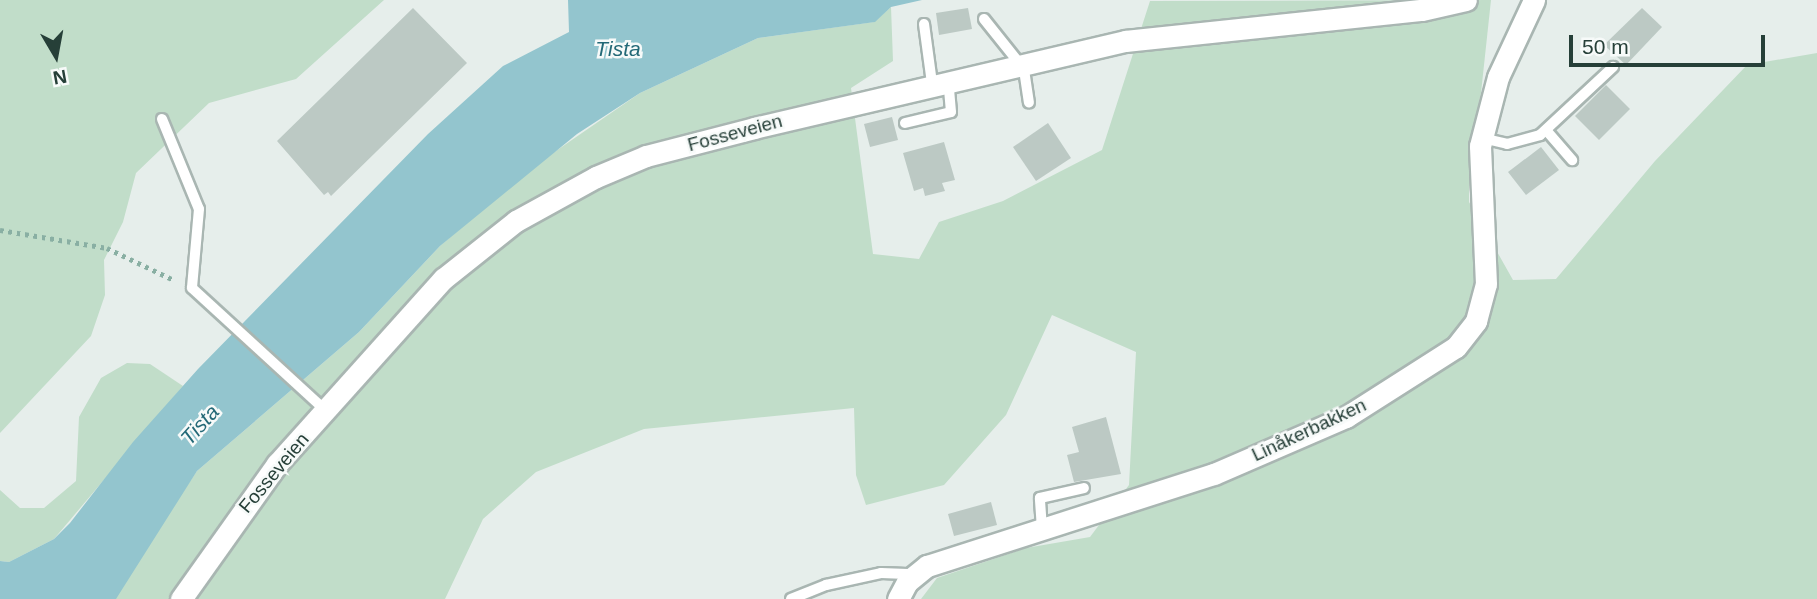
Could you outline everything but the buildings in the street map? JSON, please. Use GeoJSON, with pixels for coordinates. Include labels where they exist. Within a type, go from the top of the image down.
{"type":"FeatureCollection","features":[{"type":"Feature","properties":{"kind":"street","name":"Fosseveien"},"geometry":{"type":"LineString","coordinates":[[181,599],[277,464],[443,279],[482,244],[557,195],[646,156],[940,82],[1125,41],[1422,10],[1466,0]]}},
{"type":"Feature","properties":{"kind":"street","name":"Linåkerbakken"},"geometry":{"type":"LineString","coordinates":[[898,599],[917,574],[951,556],[1214,474],[1346,417],[1456,347],[1476,321],[1486,284],[1482,138],[1497,77],[1534,0]]}},
{"type":"Feature","properties":{"kind":"lane"},"geometry":{"type":"LineString","coordinates":[[984,19],[1022,64],[1030,103]]}},
{"type":"Feature","properties":{"kind":"lane"},"geometry":{"type":"LineString","coordinates":[[905,123],[951,112],[924,24]]}},
{"type":"Feature","properties":{"kind":"lane"},"geometry":{"type":"LineString","coordinates":[[1482,138],[1507,144],[1546,130],[1614,67]]}},
{"type":"Feature","properties":{"kind":"lane"},"geometry":{"type":"LineString","coordinates":[[162,118],[199,209],[192,288],[230,327],[326,411]]}},
{"type":"Feature","properties":{"kind":"lane"},"geometry":{"type":"LineString","coordinates":[[1546,130],[1572,160]]}},
{"type":"Feature","properties":{"kind":"lane"},"geometry":{"type":"LineString","coordinates":[[1042,529],[1040,498],[1084,488]]}},
{"type":"Feature","properties":{"kind":"lane"},"geometry":{"type":"LineString","coordinates":[[791,599],[826,585],[881,573],[917,574]]}},
{"type":"Feature","properties":{"kind":"path"},"geometry":{"type":"LineString","coordinates":[[0,230],[107,248],[192,288]]}},
{"type":"Feature","properties":{"kind":"green space"},"geometry":{"type":"Polygon","coordinates":[[[0,0],[384,0],[296,79],[209,103],[136,173],[123,222],[104,260],[105,295],[91,336],[0,433],[0,0]]]}},
{"type":"Feature","properties":{"kind":"green space"},"geometry":{"type":"Polygon","coordinates":[[[1491,0],[1481,93],[1469,149],[1469,202],[1513,280],[1556,279],[1655,161],[1747,65],[1817,53],[1817,599],[921,599],[937,578],[1026,548],[1090,537],[1129,485],[1136,352],[1052,315],[1006,415],[944,485],[866,505],[856,475],[854,408],[644,429],[536,472],[483,519],[445,599],[89,599],[164,520],[197,471],[359,332],[440,246],[521,175],[640,93],[758,38],[874,22],[891,7],[893,61],[851,88],[873,254],[919,259],[939,222],[1003,201],[1102,150],[1150,1],[1491,0]]]}},
{"type":"Feature","properties":{"kind":"green space"},"geometry":{"type":"Polygon","coordinates":[[[127,363],[150,364],[183,386],[54,539],[9,562],[0,561],[0,490],[20,508],[44,508],[76,481],[79,417],[101,378],[127,363]]]}},
{"type":"Feature","properties":{"kind":"water","name":"Tista"},"geometry":{"type":"Polygon","coordinates":[[[568,0],[922,0],[891,7],[875,22],[758,38],[640,93],[577,134],[440,246],[359,332],[197,471],[116,599],[0,599],[0,561],[9,562],[54,539],[70,523],[133,442],[198,369],[428,134],[503,66],[569,32],[568,0]]]}}]}
